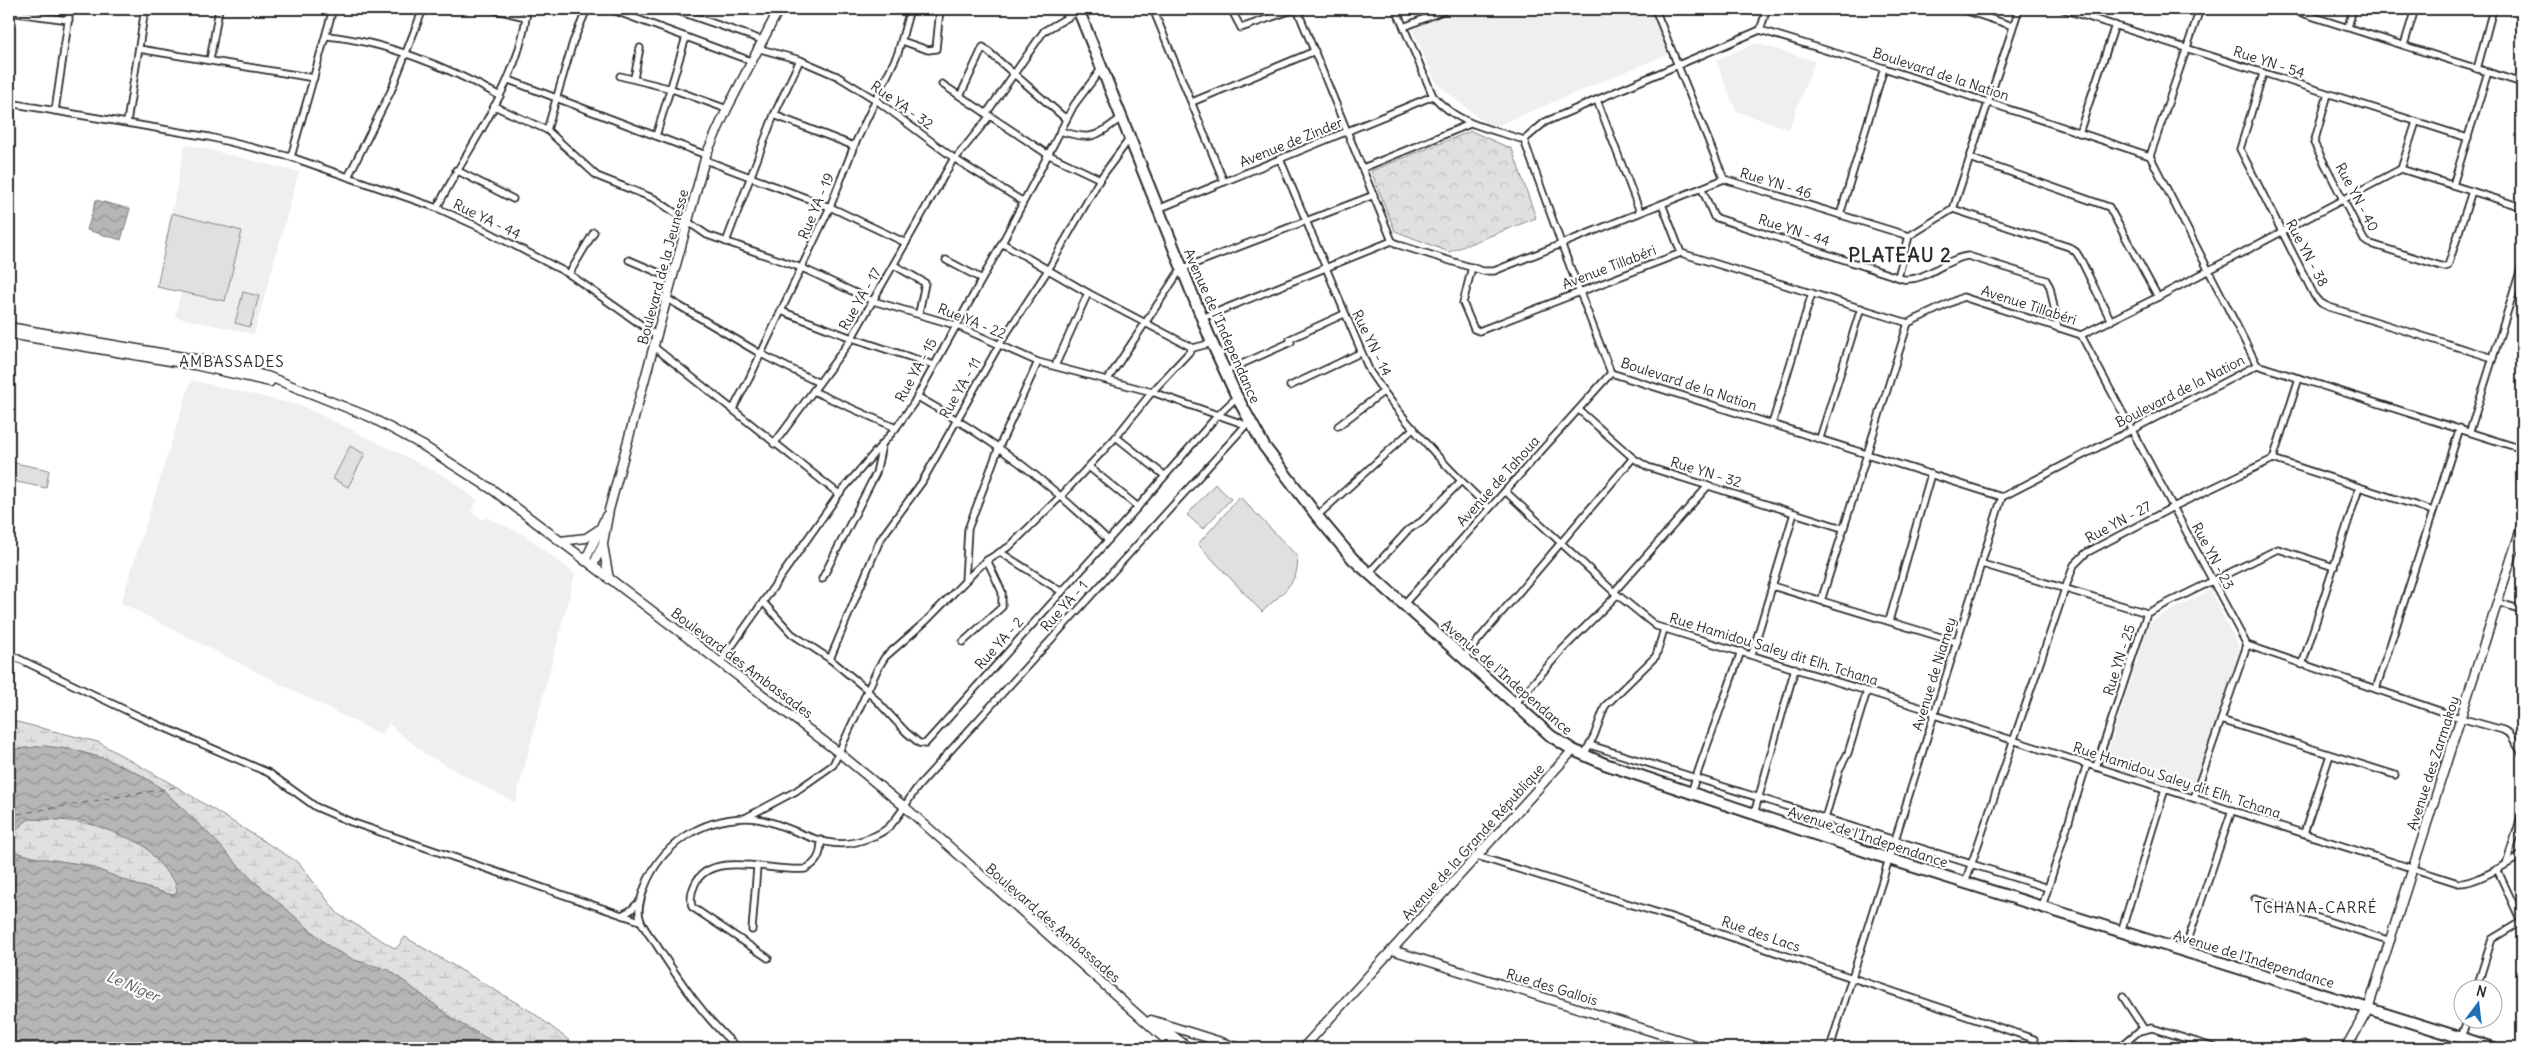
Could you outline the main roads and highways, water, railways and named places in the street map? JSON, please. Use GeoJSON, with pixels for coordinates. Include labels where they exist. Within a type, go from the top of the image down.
{"type":"FeatureCollection","features":[{"type":"Feature","properties":{"kind":"highway","name":"Avenue de l'Independance"},"geometry":{"type":"LineString","coordinates":[[1079,10],[1181,269],[1249,427],[1317,516],[1368,574],[1551,736],[1584,755],[1889,859],[2494,1048]]}},
{"type":"Feature","properties":{"kind":"main road"},"geometry":{"type":"LineString","coordinates":[[2346,1048],[2368,1009]]}},
{"type":"Feature","properties":{"kind":"water"},"geometry":{"type":"Polygon","coordinates":[[[96,200],[130,209],[121,240],[87,230],[96,200]]]}},
{"type":"Feature","properties":{"kind":"water","name":"Le Niger"},"geometry":{"type":"Polygon","coordinates":[[[45,746],[74,750],[106,759],[141,775],[162,789],[212,837],[247,875],[331,948],[354,960],[389,970],[457,1022],[505,1048],[24,1048],[9,1045],[9,750],[45,746]],[[29,819],[15,832],[11,841],[12,851],[33,857],[86,865],[137,885],[173,895],[177,893],[175,882],[143,844],[87,822],[29,819]]]}},
{"type":"Feature","properties":{"kind":"district","name":"PLATEAU 2"},"geometry":{"type":"Point","coordinates":[1900,255]}},
{"type":"Feature","properties":{"kind":"district","name":"AMBASSADES"},"geometry":{"type":"Point","coordinates":[232,361]}},
{"type":"Feature","properties":{"kind":"district","name":"TCHANA-CARRÉ"},"geometry":{"type":"Point","coordinates":[2316,907]}}]}
